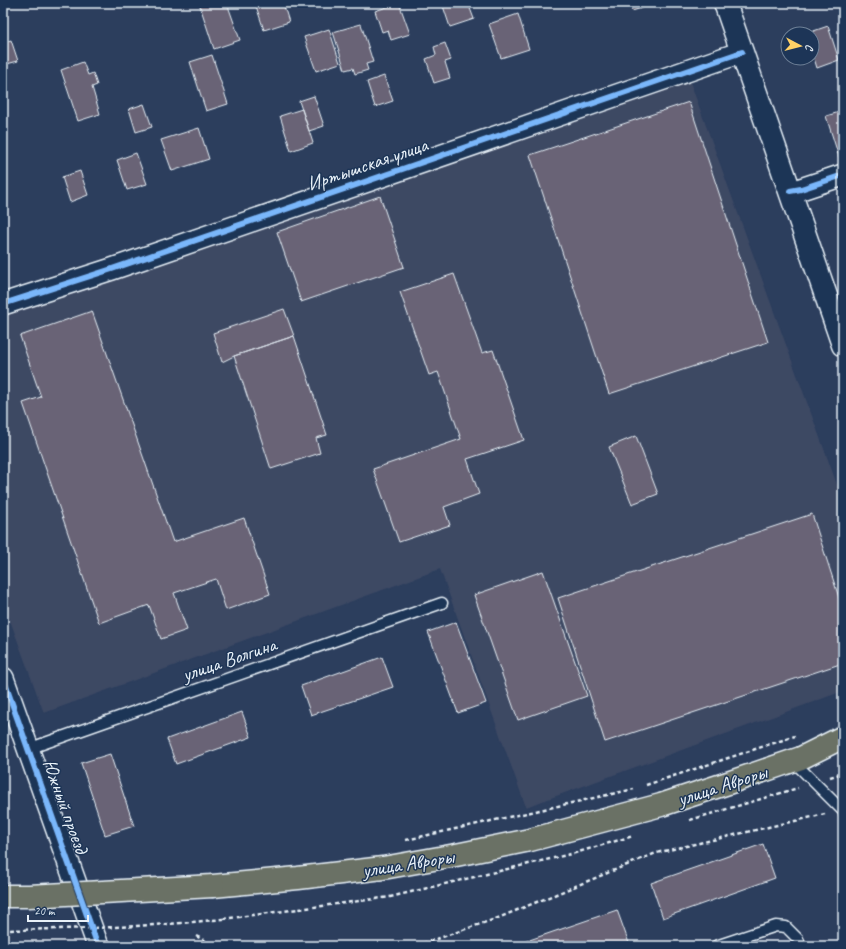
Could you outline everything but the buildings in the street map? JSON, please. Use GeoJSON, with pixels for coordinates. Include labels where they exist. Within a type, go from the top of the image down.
{"type":"FeatureCollection","features":[{"type":"Feature","properties":{"kind":"main road"},"geometry":{"type":"LineString","coordinates":[[730,4],[742,52],[843,345]]}},
{"type":"Feature","properties":{"kind":"main road","name":"улица Авроры"},"geometry":{"type":"LineString","coordinates":[[797,760],[843,737]]}},
{"type":"Feature","properties":{"kind":"main road","name":"улица Авроры"},"geometry":{"type":"LineString","coordinates":[[3,896],[29,896],[213,886],[383,868],[530,840],[661,805],[797,760],[843,750]]}},
{"type":"Feature","properties":{"kind":"street","name":"Иртышская улица"},"geometry":{"type":"LineString","coordinates":[[3,304],[134,261],[742,52]]}},
{"type":"Feature","properties":{"kind":"street"},"geometry":{"type":"LineString","coordinates":[[790,191],[801,189],[843,175]]}},
{"type":"Feature","properties":{"kind":"street","name":"Южный проезд"},"geometry":{"type":"LineString","coordinates":[[3,678],[98,946]]}},
{"type":"Feature","properties":{"kind":"lane","name":"улица Волгина"},"geometry":{"type":"LineString","coordinates":[[28,748],[442,603]]}},
{"type":"Feature","properties":{"kind":"lane"},"geometry":{"type":"LineString","coordinates":[[797,760],[843,811]]}},
{"type":"Feature","properties":{"kind":"lane"},"geometry":{"type":"LineString","coordinates":[[716,946],[776,926],[786,927],[798,939],[801,946]]}},
{"type":"Feature","properties":{"kind":"path"},"geometry":{"type":"LineString","coordinates":[[642,787],[798,734]]}},
{"type":"Feature","properties":{"kind":"path"},"geometry":{"type":"LineString","coordinates":[[401,842],[634,788]]}},
{"type":"Feature","properties":{"kind":"path"},"geometry":{"type":"LineString","coordinates":[[416,946],[498,918],[656,853],[843,811]]}},
{"type":"Feature","properties":{"kind":"path"},"geometry":{"type":"LineString","coordinates":[[3,930],[76,929],[164,925],[223,919]]}},
{"type":"Feature","properties":{"kind":"path"},"geometry":{"type":"LineString","coordinates":[[196,936],[215,946]]}},
{"type":"Feature","properties":{"kind":"shaded area"},"geometry":{"type":"Polygon","coordinates":[[[682,60],[843,501],[843,691],[526,807],[440,569],[44,713],[3,601],[3,309],[682,60]]]}},
{"type":"Feature","properties":{"kind":"cycle path"},"geometry":{"type":"LineString","coordinates":[[3,304],[112,269],[742,52]]}},
{"type":"Feature","properties":{"kind":"cycle path"},"geometry":{"type":"LineString","coordinates":[[790,191],[801,189],[843,175]]}},
{"type":"Feature","properties":{"kind":"cycle path"},"geometry":{"type":"LineString","coordinates":[[3,678],[98,946]]}}]}
